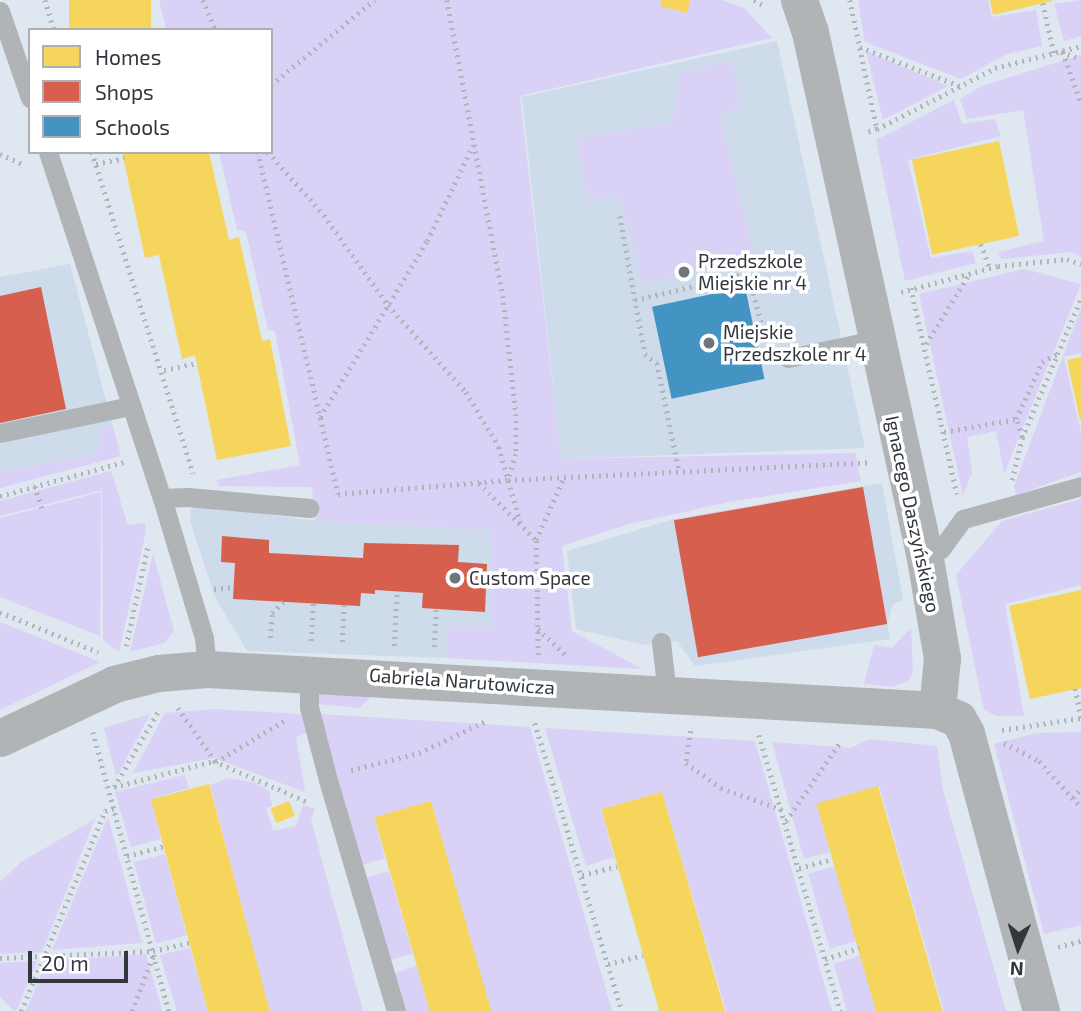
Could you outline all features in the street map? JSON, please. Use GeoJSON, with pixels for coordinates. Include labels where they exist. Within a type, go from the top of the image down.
{"type":"FeatureCollection","features":[{"type":"Feature","properties":{"kind":"street","name":"Ignacego Daszyńskiego"},"geometry":{"type":"LineString","coordinates":[[799,0],[810,32],[924,553],[942,658],[937,710]]}},
{"type":"Feature","properties":{"kind":"street","name":"Gabriela Narutowicza"},"geometry":{"type":"LineString","coordinates":[[0,738],[114,684],[158,673],[310,657],[537,685],[937,710]]}},
{"type":"Feature","properties":{"kind":"street"},"geometry":{"type":"LineString","coordinates":[[937,710],[958,719],[966,733],[1041,1011]]}},
{"type":"Feature","properties":{"kind":"lane"},"geometry":{"type":"LineString","coordinates":[[0,11],[28,93]]}},
{"type":"Feature","properties":{"kind":"lane"},"geometry":{"type":"LineString","coordinates":[[49,154],[162,498],[204,638],[207,668]]}},
{"type":"Feature","properties":{"kind":"lane"},"geometry":{"type":"LineString","coordinates":[[788,358],[876,340]]}},
{"type":"Feature","properties":{"kind":"lane"},"geometry":{"type":"LineString","coordinates":[[0,433],[130,406]]}},
{"type":"Feature","properties":{"kind":"lane"},"geometry":{"type":"LineString","coordinates":[[924,553],[941,549],[963,519],[1081,485]]}},
{"type":"Feature","properties":{"kind":"lane"},"geometry":{"type":"LineString","coordinates":[[162,498],[188,496],[310,509]]}},
{"type":"Feature","properties":{"kind":"lane"},"geometry":{"type":"LineString","coordinates":[[661,642],[667,694]]}},
{"type":"Feature","properties":{"kind":"lane"},"geometry":{"type":"LineString","coordinates":[[310,657],[309,707],[396,1011]]}},
{"type":"Feature","properties":{"kind":"path"},"geometry":{"type":"LineString","coordinates":[[45,0],[53,28]]}},
{"type":"Feature","properties":{"kind":"path"},"geometry":{"type":"LineString","coordinates":[[203,0],[215,28]]}},
{"type":"Feature","properties":{"kind":"path"},"geometry":{"type":"LineString","coordinates":[[273,83],[374,0]]}},
{"type":"Feature","properties":{"kind":"path"},"geometry":{"type":"LineString","coordinates":[[447,0],[503,296],[516,414],[516,454],[508,480]]}},
{"type":"Feature","properties":{"kind":"path"},"geometry":{"type":"LineString","coordinates":[[1042,3],[1081,103]]}},
{"type":"Feature","properties":{"kind":"path"},"geometry":{"type":"LineString","coordinates":[[877,129],[995,68],[1081,46]]}},
{"type":"Feature","properties":{"kind":"path"},"geometry":{"type":"LineString","coordinates":[[860,47],[960,86]]}},
{"type":"Feature","properties":{"kind":"path"},"geometry":{"type":"LineString","coordinates":[[1059,52],[1081,59]]}},
{"type":"Feature","properties":{"kind":"path"},"geometry":{"type":"LineString","coordinates":[[320,417],[454,192],[473,144]]}},
{"type":"Feature","properties":{"kind":"path"},"geometry":{"type":"LineString","coordinates":[[93,154],[194,469],[188,496]]}},
{"type":"Feature","properties":{"kind":"path"},"geometry":{"type":"LineString","coordinates":[[258,154],[338,494],[508,480],[902,460]]}},
{"type":"Feature","properties":{"kind":"path"},"geometry":{"type":"LineString","coordinates":[[270,154],[324,215],[388,305],[466,392],[499,447],[521,525]]}},
{"type":"Feature","properties":{"kind":"path"},"geometry":{"type":"LineString","coordinates":[[96,164],[124,158]]}},
{"type":"Feature","properties":{"kind":"path"},"geometry":{"type":"LineString","coordinates":[[620,216],[645,354],[657,363],[679,470]]}},
{"type":"Feature","properties":{"kind":"path"},"geometry":{"type":"LineString","coordinates":[[981,244],[990,269]]}},
{"type":"Feature","properties":{"kind":"path"},"geometry":{"type":"LineString","coordinates":[[899,292],[990,269],[1068,259],[1081,264]]}},
{"type":"Feature","properties":{"kind":"path"},"geometry":{"type":"LineString","coordinates":[[635,300],[748,273],[768,350],[788,358]]}},
{"type":"Feature","properties":{"kind":"path"},"geometry":{"type":"LineString","coordinates":[[925,345],[969,274]]}},
{"type":"Feature","properties":{"kind":"path"},"geometry":{"type":"LineString","coordinates":[[911,288],[963,519]]}},
{"type":"Feature","properties":{"kind":"path"},"geometry":{"type":"LineString","coordinates":[[1013,505],[1010,488],[1022,438],[1081,298]]}},
{"type":"Feature","properties":{"kind":"path"},"geometry":{"type":"LineString","coordinates":[[1022,438],[1016,419],[1042,362],[1058,354]]}},
{"type":"Feature","properties":{"kind":"path"},"geometry":{"type":"LineString","coordinates":[[164,370],[196,363]]}},
{"type":"Feature","properties":{"kind":"path"},"geometry":{"type":"LineString","coordinates":[[944,432],[1016,419]]}},
{"type":"Feature","properties":{"kind":"path"},"geometry":{"type":"LineString","coordinates":[[0,495],[133,460]]}},
{"type":"Feature","properties":{"kind":"path"},"geometry":{"type":"LineString","coordinates":[[564,477],[536,540],[535,722],[622,1011]]}},
{"type":"Feature","properties":{"kind":"path"},"geometry":{"type":"LineString","coordinates":[[479,483],[536,540]]}},
{"type":"Feature","properties":{"kind":"path"},"geometry":{"type":"LineString","coordinates":[[35,486],[42,508]]}},
{"type":"Feature","properties":{"kind":"path"},"geometry":{"type":"LineString","coordinates":[[125,651],[147,533]]}},
{"type":"Feature","properties":{"kind":"path"},"geometry":{"type":"LineString","coordinates":[[395,638],[397,591]]}},
{"type":"Feature","properties":{"kind":"path"},"geometry":{"type":"LineString","coordinates":[[269,645],[272,613],[283,601]]}},
{"type":"Feature","properties":{"kind":"path"},"geometry":{"type":"LineString","coordinates":[[310,657],[313,603]]}},
{"type":"Feature","properties":{"kind":"path"},"geometry":{"type":"LineString","coordinates":[[342,640],[344,605]]}},
{"type":"Feature","properties":{"kind":"path"},"geometry":{"type":"LineString","coordinates":[[435,641],[436,609]]}},
{"type":"Feature","properties":{"kind":"path"},"geometry":{"type":"LineString","coordinates":[[0,612],[110,656]]}},
{"type":"Feature","properties":{"kind":"path"},"geometry":{"type":"LineString","coordinates":[[998,731],[1081,718],[1075,689]]}},
{"type":"Feature","properties":{"kind":"path"},"geometry":{"type":"LineString","coordinates":[[187,702],[175,703],[216,762],[319,806],[335,803]]}},
{"type":"Feature","properties":{"kind":"path"},"geometry":{"type":"LineString","coordinates":[[110,794],[162,705],[151,708]]}},
{"type":"Feature","properties":{"kind":"path"},"geometry":{"type":"LineString","coordinates":[[114,787],[216,762],[298,712],[298,707],[309,707]]}},
{"type":"Feature","properties":{"kind":"path"},"geometry":{"type":"LineString","coordinates":[[473,719],[499,720]]}},
{"type":"Feature","properties":{"kind":"path"},"geometry":{"type":"LineString","coordinates":[[328,780],[359,766],[419,753],[487,720]]}},
{"type":"Feature","properties":{"kind":"path"},"geometry":{"type":"LineString","coordinates":[[523,721],[548,722]]}},
{"type":"Feature","properties":{"kind":"path"},"geometry":{"type":"LineString","coordinates":[[81,732],[104,723]]}},
{"type":"Feature","properties":{"kind":"path"},"geometry":{"type":"LineString","coordinates":[[92,727],[169,1011]]}},
{"type":"Feature","properties":{"kind":"path"},"geometry":{"type":"LineString","coordinates":[[678,729],[705,731]]}},
{"type":"Feature","properties":{"kind":"path"},"geometry":{"type":"LineString","coordinates":[[691,730],[686,763],[721,788],[783,810]]}},
{"type":"Feature","properties":{"kind":"path"},"geometry":{"type":"LineString","coordinates":[[786,821],[849,733]]}},
{"type":"Feature","properties":{"kind":"path"},"geometry":{"type":"LineString","coordinates":[[746,734],[773,736]]}},
{"type":"Feature","properties":{"kind":"path"},"geometry":{"type":"LineString","coordinates":[[759,735],[841,1011]]}},
{"type":"Feature","properties":{"kind":"path"},"geometry":{"type":"LineString","coordinates":[[994,738],[1039,761],[1081,807]]}},
{"type":"Feature","properties":{"kind":"path"},"geometry":{"type":"LineString","coordinates":[[828,740],[841,741]]}},
{"type":"Feature","properties":{"kind":"path"},"geometry":{"type":"LineString","coordinates":[[1073,798],[1081,788]]}},
{"type":"Feature","properties":{"kind":"path"},"geometry":{"type":"LineString","coordinates":[[21,1011],[105,811],[114,808]]}},
{"type":"Feature","properties":{"kind":"path"},"geometry":{"type":"LineString","coordinates":[[127,856],[163,846]]}},
{"type":"Feature","properties":{"kind":"path"},"geometry":{"type":"LineString","coordinates":[[799,868],[833,859]]}},
{"type":"Feature","properties":{"kind":"path"},"geometry":{"type":"LineString","coordinates":[[582,875],[617,866]]}},
{"type":"Feature","properties":{"kind":"path"},"geometry":{"type":"LineString","coordinates":[[0,958],[153,953],[189,943]]}},
{"type":"Feature","properties":{"kind":"path"},"geometry":{"type":"LineString","coordinates":[[825,959],[859,948]]}},
{"type":"Feature","properties":{"kind":"path"},"geometry":{"type":"LineString","coordinates":[[132,1011],[153,953]]}},
{"type":"Feature","properties":{"kind":"path"},"geometry":{"type":"LineString","coordinates":[[608,964],[643,955]]}},
{"type":"Feature","properties":{"kind":"shaded area"},"geometry":{"type":"Polygon","coordinates":[[[159,0],[722,0],[744,8],[772,38],[520,96],[561,459],[855,453],[861,481],[729,502],[629,524],[562,546],[572,631],[642,669],[447,658],[447,625],[491,627],[492,530],[315,521],[312,487],[219,486],[217,480],[300,465],[275,331],[268,330],[246,232],[237,230],[219,154],[273,154],[273,28],[166,28],[159,0]]]}},
{"type":"Feature","properties":{"kind":"shaded area"},"geometry":{"type":"Polygon","coordinates":[[[858,0],[988,0],[992,17],[1036,10],[1042,46],[1007,54],[961,79],[865,42],[858,0]]]}},
{"type":"Feature","properties":{"kind":"shaded area"},"geometry":{"type":"Polygon","coordinates":[[[1081,0],[1081,36],[1064,41],[1054,4],[1081,0]]]}},
{"type":"Feature","properties":{"kind":"shaded area","name":"Przedszkole Miejskie nr 4"},"geometry":{"type":"Polygon","coordinates":[[[777,41],[865,448],[561,459],[522,97],[777,41]]]}},
{"type":"Feature","properties":{"kind":"shaded area"},"geometry":{"type":"Polygon","coordinates":[[[866,51],[948,86],[883,120],[866,51]]]}},
{"type":"Feature","properties":{"kind":"shaded area"},"geometry":{"type":"Polygon","coordinates":[[[1081,55],[1081,257],[1072,252],[1001,259],[998,252],[1044,241],[1023,110],[967,119],[960,99],[982,86],[1081,55]]]}},
{"type":"Feature","properties":{"kind":"shaded area"},"geometry":{"type":"Polygon","coordinates":[[[731,61],[742,106],[719,115],[755,259],[643,283],[619,194],[588,199],[577,139],[673,122],[679,73],[731,61]]]}},
{"type":"Feature","properties":{"kind":"shaded area"},"geometry":{"type":"Polygon","coordinates":[[[954,100],[962,124],[995,119],[1001,136],[908,160],[931,258],[972,251],[976,263],[905,281],[876,140],[954,100]]]}},
{"type":"Feature","properties":{"kind":"shaded area"},"geometry":{"type":"Polygon","coordinates":[[[70,264],[114,431],[104,425],[96,454],[0,472],[0,277],[70,264]]]}},
{"type":"Feature","properties":{"kind":"shaded area"},"geometry":{"type":"Polygon","coordinates":[[[1024,269],[1081,284],[1004,474],[996,431],[967,437],[972,473],[963,495],[919,294],[1024,269]]]}},
{"type":"Feature","properties":{"kind":"shaded area"},"geometry":{"type":"Polygon","coordinates":[[[1081,308],[1081,353],[1064,357],[1081,433],[1081,472],[1016,495],[1014,486],[1081,308]]]}},
{"type":"Feature","properties":{"kind":"shaded area"},"geometry":{"type":"Polygon","coordinates":[[[104,424],[114,431],[121,456],[0,488],[0,472],[96,454],[104,424]]]}},
{"type":"Feature","properties":{"kind":"shaded area"},"geometry":{"type":"Polygon","coordinates":[[[111,471],[128,525],[145,523],[146,531],[119,652],[103,640],[102,490],[0,516],[0,501],[111,471]]]}},
{"type":"Feature","properties":{"kind":"shaded area"},"geometry":{"type":"Polygon","coordinates":[[[882,483],[903,600],[893,604],[887,624],[890,639],[695,666],[677,641],[645,645],[576,629],[567,551],[674,519],[882,483]]]}},
{"type":"Feature","properties":{"kind":"shaded area"},"geometry":{"type":"Polygon","coordinates":[[[101,492],[100,636],[0,597],[0,518],[101,492]]]}},
{"type":"Feature","properties":{"kind":"shaded area"},"geometry":{"type":"Polygon","coordinates":[[[1081,499],[1081,585],[1005,604],[1024,716],[997,716],[984,710],[956,575],[1002,521],[1081,499]]]}},
{"type":"Feature","properties":{"kind":"shaded area"},"geometry":{"type":"Polygon","coordinates":[[[191,503],[315,521],[492,530],[491,627],[448,625],[447,658],[247,651],[215,597],[190,521],[191,503]]]}},
{"type":"Feature","properties":{"kind":"shaded area"},"geometry":{"type":"Polygon","coordinates":[[[153,554],[174,631],[164,643],[130,652],[153,554]]]}},
{"type":"Feature","properties":{"kind":"shaded area"},"geometry":{"type":"Polygon","coordinates":[[[0,622],[100,662],[0,710],[0,622]]]}},
{"type":"Feature","properties":{"kind":"shaded area"},"geometry":{"type":"Polygon","coordinates":[[[911,628],[913,673],[908,681],[893,687],[864,684],[874,645],[892,648],[911,628]]]}},
{"type":"Feature","properties":{"kind":"shaded area"},"geometry":{"type":"Polygon","coordinates":[[[317,680],[383,684],[360,708],[318,704],[317,680]]]}},
{"type":"Feature","properties":{"kind":"shaded area"},"geometry":{"type":"Polygon","coordinates":[[[214,709],[302,714],[307,733],[296,737],[305,792],[214,758],[133,773],[165,713],[214,709]]]}},
{"type":"Feature","properties":{"kind":"shaded area"},"geometry":{"type":"Polygon","coordinates":[[[150,714],[119,773],[116,776],[104,728],[150,714]]]}},
{"type":"Feature","properties":{"kind":"shaded area"},"geometry":{"type":"Polygon","coordinates":[[[320,714],[530,727],[612,1011],[490,1011],[431,801],[374,818],[385,858],[362,865],[320,714]]]}},
{"type":"Feature","properties":{"kind":"shaded area"},"geometry":{"type":"Polygon","coordinates":[[[545,728],[755,741],[832,1011],[726,1011],[662,792],[601,809],[614,857],[586,866],[545,728]]]}},
{"type":"Feature","properties":{"kind":"shaded area"},"geometry":{"type":"Polygon","coordinates":[[[1081,732],[1081,925],[1044,934],[994,744],[1037,733],[1081,732]]]}},
{"type":"Feature","properties":{"kind":"shaded area"},"geometry":{"type":"Polygon","coordinates":[[[870,739],[937,746],[943,790],[1006,1011],[944,1011],[879,786],[817,804],[830,852],[804,859],[772,742],[851,748],[870,739]]]}},
{"type":"Feature","properties":{"kind":"shaded area"},"geometry":{"type":"Polygon","coordinates":[[[185,775],[189,788],[151,799],[161,839],[131,847],[115,792],[185,775]]]}},
{"type":"Feature","properties":{"kind":"shaded area"},"geometry":{"type":"Polygon","coordinates":[[[228,778],[256,783],[269,791],[272,806],[266,808],[273,831],[296,826],[303,805],[315,809],[311,820],[363,1011],[269,1011],[210,785],[228,778]]]}},
{"type":"Feature","properties":{"kind":"shaded area"},"geometry":{"type":"Polygon","coordinates":[[[108,817],[142,943],[52,950],[108,817]]]}},
{"type":"Feature","properties":{"kind":"shaded area"},"geometry":{"type":"Polygon","coordinates":[[[95,819],[42,952],[0,954],[0,882],[21,862],[95,819]]]}},
{"type":"Feature","properties":{"kind":"shaded area"},"geometry":{"type":"Polygon","coordinates":[[[165,854],[187,935],[156,943],[134,862],[165,854]]]}},
{"type":"Feature","properties":{"kind":"shaded area"},"geometry":{"type":"Polygon","coordinates":[[[835,866],[856,941],[830,949],[808,874],[835,866]]]}},
{"type":"Feature","properties":{"kind":"shaded area"},"geometry":{"type":"Polygon","coordinates":[[[389,871],[413,954],[387,961],[363,878],[389,871]]]}},
{"type":"Feature","properties":{"kind":"shaded area"},"geometry":{"type":"Polygon","coordinates":[[[190,948],[208,1011],[177,1011],[160,955],[190,948]]]}},
{"type":"Feature","properties":{"kind":"shaded area"},"geometry":{"type":"Polygon","coordinates":[[[146,954],[162,1011],[26,1011],[47,961],[146,954]]]}},
{"type":"Feature","properties":{"kind":"shaded area"},"geometry":{"type":"Polygon","coordinates":[[[861,955],[877,1011],[847,1011],[834,964],[861,955]]]}},
{"type":"Feature","properties":{"kind":"shaded area"},"geometry":{"type":"Polygon","coordinates":[[[37,961],[14,1011],[0,997],[0,963],[37,961]]]}},
{"type":"Feature","properties":{"kind":"shaded area"},"geometry":{"type":"Polygon","coordinates":[[[417,966],[430,1011],[403,1011],[392,974],[417,966]]]}},
{"type":"Feature","properties":{"kind":"building: Homes"},"geometry":{"type":"Polygon","coordinates":[[[69,0],[151,0],[151,28],[69,28],[69,0]]]}},
{"type":"Feature","properties":{"kind":"building: Homes"},"geometry":{"type":"Polygon","coordinates":[[[662,0],[690,0],[687,13],[660,6],[662,0]]]}},
{"type":"Feature","properties":{"kind":"building: Homes"},"geometry":{"type":"Polygon","coordinates":[[[990,0],[1052,0],[1052,1],[993,15],[990,0]]]}},
{"type":"Feature","properties":{"kind":"building: Homes"},"geometry":{"type":"Polygon","coordinates":[[[999,141],[1019,236],[932,254],[912,160],[999,141]]]}},
{"type":"Feature","properties":{"kind":"building: Homes"},"geometry":{"type":"Polygon","coordinates":[[[122,154],[209,154],[229,240],[239,237],[262,341],[270,339],[291,446],[217,460],[195,355],[182,359],[159,255],[145,258],[122,154]]]}},
{"type":"Feature","properties":{"kind":"building: Homes"},"geometry":{"type":"Polygon","coordinates":[[[1081,357],[1081,420],[1080,420],[1067,360],[1081,357]]]}},
{"type":"Feature","properties":{"kind":"building: Homes"},"geometry":{"type":"Polygon","coordinates":[[[1081,590],[1081,688],[1030,699],[1009,606],[1081,590]]]}},
{"type":"Feature","properties":{"kind":"building: Homes"},"geometry":{"type":"Polygon","coordinates":[[[209,784],[270,1011],[208,1011],[151,800],[209,784]]]}},
{"type":"Feature","properties":{"kind":"building: Homes"},"geometry":{"type":"Polygon","coordinates":[[[878,786],[942,1011],[876,1011],[816,804],[878,786]]]}},
{"type":"Feature","properties":{"kind":"building: Homes"},"geometry":{"type":"Polygon","coordinates":[[[662,792],[725,1011],[659,1011],[601,809],[662,792]]]}},
{"type":"Feature","properties":{"kind":"building: Homes"},"geometry":{"type":"Polygon","coordinates":[[[289,801],[295,816],[276,823],[270,808],[289,801]]]}},
{"type":"Feature","properties":{"kind":"building: Homes"},"geometry":{"type":"Polygon","coordinates":[[[431,801],[491,1011],[430,1011],[374,817],[431,801]]]}},
{"type":"Feature","properties":{"kind":"building: Shops"},"geometry":{"type":"Polygon","coordinates":[[[41,287],[66,409],[0,423],[0,296],[41,287]]]}},
{"type":"Feature","properties":{"kind":"building: Shops"},"geometry":{"type":"Polygon","coordinates":[[[863,487],[887,624],[698,657],[674,520],[863,487]]]}},
{"type":"Feature","properties":{"kind":"building: Shops"},"geometry":{"type":"Polygon","coordinates":[[[222,536],[269,540],[269,553],[363,558],[364,543],[459,545],[458,562],[487,564],[485,612],[422,608],[423,593],[375,590],[375,594],[361,593],[360,606],[233,599],[235,563],[221,562],[222,536]]]}},
{"type":"Feature","properties":{"kind":"building: Schools","name":"Miejskie Przedszkole nr 4"},"geometry":{"type":"Polygon","coordinates":[[[745,287],[765,379],[672,399],[652,307],[745,287]]]}},
{"type":"Feature","properties":{"kind":"place","name":"Przedszkole Miejskie nr 4"},"geometry":{"type":"Point","coordinates":[684,272]}},
{"type":"Feature","properties":{"kind":"place","name":"Miejskie Przedszkole nr 4"},"geometry":{"type":"Point","coordinates":[709,343]}},
{"type":"Feature","properties":{"kind":"place","name":"Custom Space"},"geometry":{"type":"Point","coordinates":[455,578]}}]}
